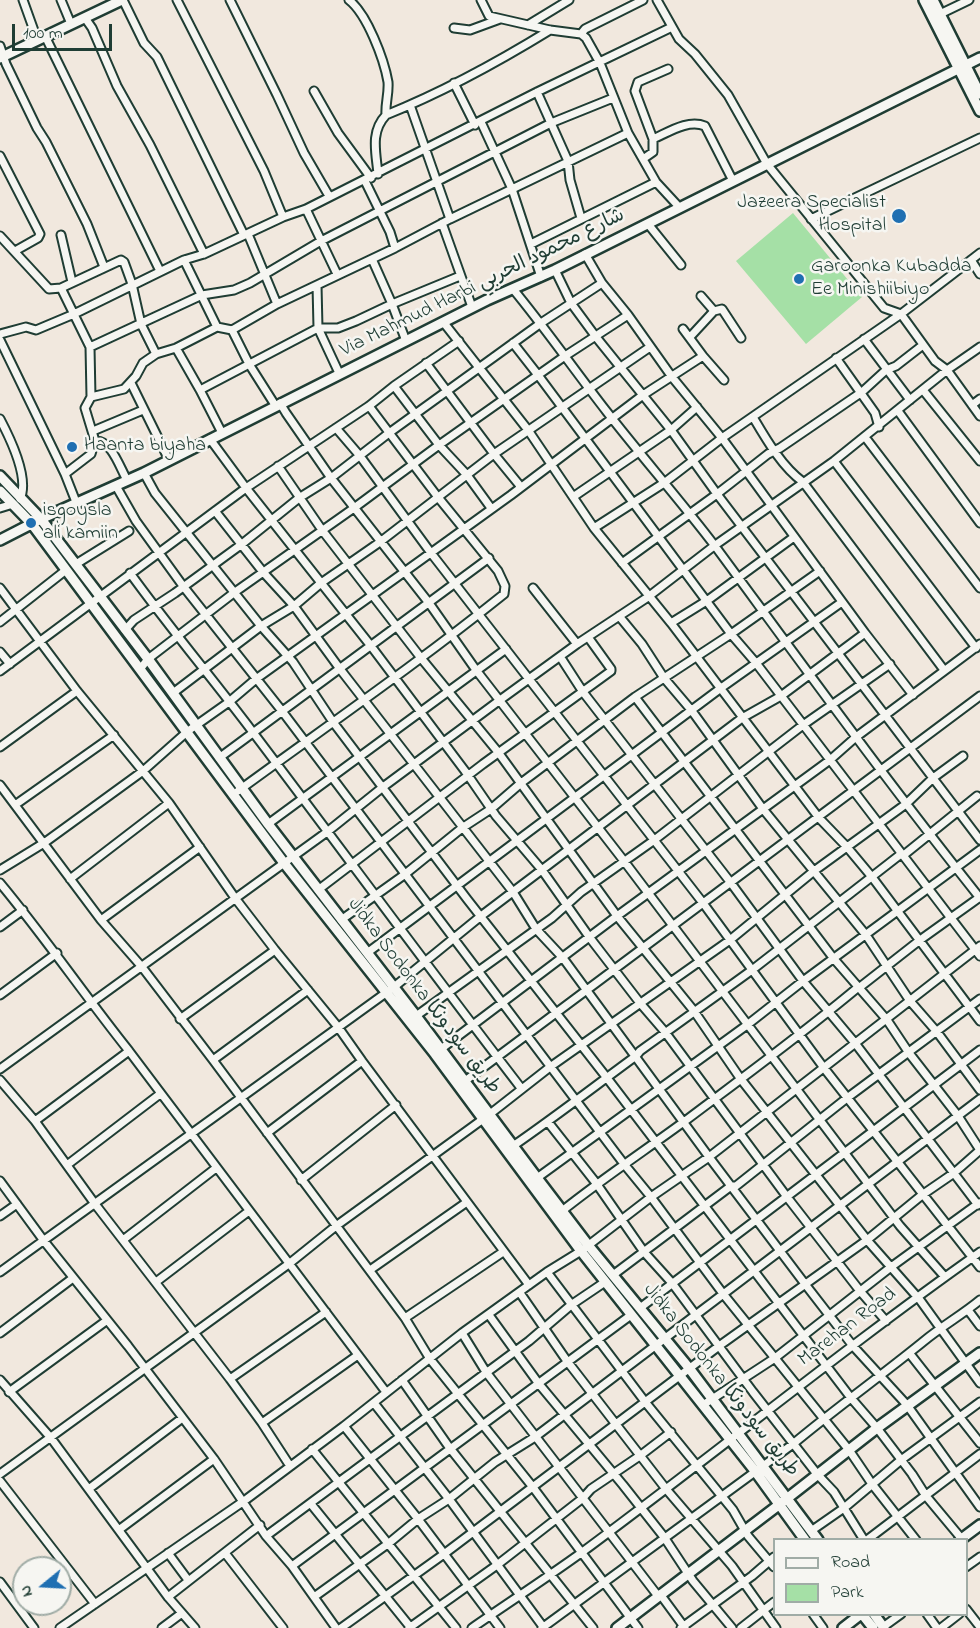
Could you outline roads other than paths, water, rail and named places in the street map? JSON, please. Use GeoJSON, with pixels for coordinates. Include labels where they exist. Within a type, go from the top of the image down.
{"type":"FeatureCollection","features":[{"type":"Feature","properties":{"kind":"main road"},"geometry":{"type":"LineString","coordinates":[[2,57],[85,18],[103,4],[122,0]]}},
{"type":"Feature","properties":{"kind":"main road"},"geometry":{"type":"LineString","coordinates":[[924,0],[980,94]]}},
{"type":"Feature","properties":{"kind":"main road"},"geometry":{"type":"LineString","coordinates":[[933,0],[980,111]]}},
{"type":"Feature","properties":{"kind":"main road","name":"Via Mahmud Harbi شارع محمود الحربي"},"geometry":{"type":"LineString","coordinates":[[0,540],[76,502],[144,473],[472,307],[541,277],[980,58]]}},
{"type":"Feature","properties":{"kind":"main road","name":"Jidka Sodonka طريق سودونكا"},"geometry":{"type":"LineString","coordinates":[[0,476],[16,501]]}},
{"type":"Feature","properties":{"kind":"main road","name":"Jidka Sodonka طريق سودونكا"},"geometry":{"type":"LineString","coordinates":[[0,490],[16,501],[37,521],[76,564],[173,693],[192,729],[233,794],[284,863],[416,1016],[438,1052],[465,1081],[486,1116],[513,1146],[562,1211],[584,1248]]}},
{"type":"Feature","properties":{"kind":"main road","name":"Jidka Sodonka طريق سودونكا"},"geometry":{"type":"LineString","coordinates":[[37,521],[66,570],[141,668],[242,788],[367,953],[391,989],[584,1248],[609,1278],[640,1308],[764,1465],[784,1501],[800,1538]]}},
{"type":"Feature","properties":{"kind":"main road","name":"Jidka Sodonka طريق سودونكا"},"geometry":{"type":"LineString","coordinates":[[609,1278],[631,1315],[730,1440],[755,1471],[817,1538]]}},
{"type":"Feature","properties":{"kind":"main road"},"geometry":{"type":"LineString","coordinates":[[617,1628],[907,1405],[980,1353]]}},
{"type":"Feature","properties":{"kind":"main road"},"geometry":{"type":"LineString","coordinates":[[962,1538],[980,1525]]}},
{"type":"Feature","properties":{"kind":"main road"},"geometry":{"type":"LineString","coordinates":[[843,1628],[859,1616]]}},
{"type":"Feature","properties":{"kind":"main road"},"geometry":{"type":"LineString","coordinates":[[864,1616],[873,1628]]}},
{"type":"Feature","properties":{"kind":"street"},"geometry":{"type":"LineString","coordinates":[[23,0],[160,271]]}},
{"type":"Feature","properties":{"kind":"street"},"geometry":{"type":"LineString","coordinates":[[61,0],[71,24]]}},
{"type":"Feature","properties":{"kind":"street"},"geometry":{"type":"LineString","coordinates":[[122,0],[144,43],[157,57],[246,234],[277,303]]}},
{"type":"Feature","properties":{"kind":"street"},"geometry":{"type":"LineString","coordinates":[[177,0],[264,171],[283,217]]}},
{"type":"Feature","properties":{"kind":"street"},"geometry":{"type":"LineString","coordinates":[[230,0],[303,153],[329,196]]}},
{"type":"Feature","properties":{"kind":"street"},"geometry":{"type":"LineString","coordinates":[[362,0],[351,2],[371,32],[385,72],[388,94],[385,106],[386,115]]}},
{"type":"Feature","properties":{"kind":"street"},"geometry":{"type":"LineString","coordinates":[[481,0],[489,16],[550,30],[581,34],[586,38],[600,63],[628,133],[656,182],[680,208]]}},
{"type":"Feature","properties":{"kind":"street"},"geometry":{"type":"LineString","coordinates":[[528,25],[569,0]]}},
{"type":"Feature","properties":{"kind":"street"},"geometry":{"type":"LineString","coordinates":[[581,34],[585,29],[643,0]]}},
{"type":"Feature","properties":{"kind":"street"},"geometry":{"type":"LineString","coordinates":[[940,14],[969,0]]}},
{"type":"Feature","properties":{"kind":"street"},"geometry":{"type":"LineString","coordinates":[[661,1],[679,39],[695,54],[723,89],[767,164],[884,308],[901,314],[935,362],[947,370],[980,416]]}},
{"type":"Feature","properties":{"kind":"street"},"geometry":{"type":"LineString","coordinates":[[85,18],[92,28],[117,86],[204,254]]}},
{"type":"Feature","properties":{"kind":"street"},"geometry":{"type":"LineString","coordinates":[[454,28],[470,30],[500,19]]}},
{"type":"Feature","properties":{"kind":"street"},"geometry":{"type":"LineString","coordinates":[[0,334],[26,327],[36,330],[184,260],[204,254],[283,217],[306,209],[478,124],[537,92],[672,27]]}},
{"type":"Feature","properties":{"kind":"street"},"geometry":{"type":"LineString","coordinates":[[395,248],[380,210],[371,177],[378,124],[386,115],[454,84],[513,53],[550,30]]}},
{"type":"Feature","properties":{"kind":"street"},"geometry":{"type":"LineString","coordinates":[[0,46],[2,57],[87,224],[104,267]]}},
{"type":"Feature","properties":{"kind":"street"},"geometry":{"type":"LineString","coordinates":[[643,159],[652,152],[653,139],[635,91],[638,82],[668,69]]}},
{"type":"Feature","properties":{"kind":"street"},"geometry":{"type":"LineString","coordinates":[[454,84],[512,189],[541,277]]}},
{"type":"Feature","properties":{"kind":"street"},"geometry":{"type":"LineString","coordinates":[[314,91],[338,133],[371,177]]}},
{"type":"Feature","properties":{"kind":"street"},"geometry":{"type":"LineString","coordinates":[[537,92],[568,161],[570,180],[581,218]]}},
{"type":"Feature","properties":{"kind":"street"},"geometry":{"type":"LineString","coordinates":[[90,347],[202,295],[234,290],[321,241],[551,123],[613,98]]}},
{"type":"Feature","properties":{"kind":"street"},"geometry":{"type":"LineString","coordinates":[[410,105],[450,219]]}},
{"type":"Feature","properties":{"kind":"street"},"geometry":{"type":"LineString","coordinates":[[653,139],[688,124],[697,123],[705,126],[733,181]]}},
{"type":"Feature","properties":{"kind":"street"},"geometry":{"type":"LineString","coordinates":[[91,397],[120,391],[131,383],[143,363],[156,354],[176,348],[217,327],[232,330],[277,303],[395,248],[628,133]]}},
{"type":"Feature","properties":{"kind":"street"},"geometry":{"type":"LineString","coordinates":[[811,219],[980,138]]}},
{"type":"Feature","properties":{"kind":"street"},"geometry":{"type":"LineString","coordinates":[[0,156],[40,234],[38,238],[15,251]]}},
{"type":"Feature","properties":{"kind":"street"},"geometry":{"type":"LineString","coordinates":[[531,244],[656,182]]}},
{"type":"Feature","properties":{"kind":"street"},"geometry":{"type":"LineString","coordinates":[[306,209],[337,274]]}},
{"type":"Feature","properties":{"kind":"street"},"geometry":{"type":"LineString","coordinates":[[442,223],[472,307]]}},
{"type":"Feature","properties":{"kind":"street"},"geometry":{"type":"LineString","coordinates":[[648,224],[681,266]]}},
{"type":"Feature","properties":{"kind":"street"},"geometry":{"type":"LineString","coordinates":[[61,235],[72,282]]}},
{"type":"Feature","properties":{"kind":"street"},"geometry":{"type":"LineString","coordinates":[[0,236],[49,289],[61,288],[104,267],[121,260],[124,262],[132,284],[141,324],[156,354]]}},
{"type":"Feature","properties":{"kind":"street"},"geometry":{"type":"LineString","coordinates":[[594,528],[664,483],[722,438],[901,314],[980,253]]}},
{"type":"Feature","properties":{"kind":"street"},"geometry":{"type":"LineString","coordinates":[[585,254],[602,283],[628,315],[650,348],[722,438],[913,695]]}},
{"type":"Feature","properties":{"kind":"street"},"geometry":{"type":"LineString","coordinates":[[372,259],[406,341]]}},
{"type":"Feature","properties":{"kind":"street"},"geometry":{"type":"LineString","coordinates":[[184,260],[217,327]]}},
{"type":"Feature","properties":{"kind":"street"},"geometry":{"type":"LineString","coordinates":[[971,260],[980,274]]}},
{"type":"Feature","properties":{"kind":"street"},"geometry":{"type":"LineString","coordinates":[[555,270],[571,303],[596,337],[670,430],[980,840]]}},
{"type":"Feature","properties":{"kind":"street"},"geometry":{"type":"LineString","coordinates":[[200,390],[318,328],[347,325],[392,303],[460,276]]}},
{"type":"Feature","properties":{"kind":"street"},"geometry":{"type":"LineString","coordinates":[[125,630],[134,621],[242,544],[298,498],[331,478],[513,343],[602,283]]}},
{"type":"Feature","properties":{"kind":"street"},"geometry":{"type":"LineString","coordinates":[[317,285],[318,328],[339,374]]}},
{"type":"Feature","properties":{"kind":"street"},"geometry":{"type":"LineString","coordinates":[[61,288],[90,347],[91,397],[85,408],[95,441],[91,454],[65,474]]}},
{"type":"Feature","properties":{"kind":"street"},"geometry":{"type":"LineString","coordinates":[[513,289],[612,419],[714,546],[830,705],[882,769],[928,835],[980,897],[562,1211]]}},
{"type":"Feature","properties":{"kind":"street"},"geometry":{"type":"LineString","coordinates":[[701,296],[714,310]]}},
{"type":"Feature","properties":{"kind":"street"},"geometry":{"type":"LineString","coordinates":[[690,337],[714,310],[722,309],[741,338]]}},
{"type":"Feature","properties":{"kind":"street"},"geometry":{"type":"LineString","coordinates":[[141,668],[148,659],[235,592],[538,375],[628,315]]}},
{"type":"Feature","properties":{"kind":"street"},"geometry":{"type":"LineString","coordinates":[[444,323],[528,430],[594,528],[671,623],[819,818],[872,877],[980,1021]]}},
{"type":"Feature","properties":{"kind":"street"},"geometry":{"type":"LineString","coordinates":[[683,329],[724,380]]}},
{"type":"Feature","properties":{"kind":"street"},"geometry":{"type":"LineString","coordinates":[[232,330],[249,364],[331,478],[404,570],[477,670],[894,1218],[945,1277]]}},
{"type":"Feature","properties":{"kind":"street"},"geometry":{"type":"LineString","coordinates":[[864,339],[910,400]]}},
{"type":"Feature","properties":{"kind":"street"},"geometry":{"type":"LineString","coordinates":[[0,340],[65,474],[76,502]]}},
{"type":"Feature","properties":{"kind":"street"},"geometry":{"type":"LineString","coordinates":[[0,671],[246,488],[336,429],[459,341]]}},
{"type":"Feature","properties":{"kind":"street"},"geometry":{"type":"LineString","coordinates":[[513,343],[708,600],[731,634],[756,663],[901,854],[977,948],[980,956]]}},
{"type":"Feature","properties":{"kind":"street"},"geometry":{"type":"LineString","coordinates":[[622,563],[775,450],[862,392],[886,370],[896,366],[924,345]]}},
{"type":"Feature","properties":{"kind":"street"},"geometry":{"type":"LineString","coordinates":[[0,1069],[327,832],[355,808],[500,700],[561,658],[577,644],[648,597],[714,546],[834,461],[947,370],[980,347]]}},
{"type":"Feature","properties":{"kind":"street"},"geometry":{"type":"LineString","coordinates":[[176,348],[222,433]]}},
{"type":"Feature","properties":{"kind":"street"},"geometry":{"type":"LineString","coordinates":[[173,693],[261,626],[294,606],[321,583],[380,542],[494,454],[650,348]]}},
{"type":"Feature","properties":{"kind":"street"},"geometry":{"type":"LineString","coordinates":[[0,870],[44,843],[143,771],[256,678],[464,529],[643,395],[703,356]]}},
{"type":"Feature","properties":{"kind":"street"},"geometry":{"type":"LineString","coordinates":[[836,358],[875,412],[879,427]]}},
{"type":"Feature","properties":{"kind":"street"},"geometry":{"type":"LineString","coordinates":[[426,363],[521,487]]}},
{"type":"Feature","properties":{"kind":"street"},"geometry":{"type":"LineString","coordinates":[[131,383],[169,460]]}},
{"type":"Feature","properties":{"kind":"street"},"geometry":{"type":"LineString","coordinates":[[394,386],[491,508]]}},
{"type":"Feature","properties":{"kind":"street"},"geometry":{"type":"LineString","coordinates":[[923,390],[980,461]]}},
{"type":"Feature","properties":{"kind":"street"},"geometry":{"type":"LineString","coordinates":[[972,405],[980,399]]}},
{"type":"Feature","properties":{"kind":"street"},"geometry":{"type":"LineString","coordinates":[[233,794],[394,679],[504,594],[505,586],[501,576],[489,558],[437,496],[369,406]]}},
{"type":"Feature","properties":{"kind":"street"},"geometry":{"type":"LineString","coordinates":[[573,497],[670,430],[697,407]]}},
{"type":"Feature","properties":{"kind":"street"},"geometry":{"type":"LineString","coordinates":[[93,430],[143,410]]}},
{"type":"Feature","properties":{"kind":"street"},"geometry":{"type":"LineString","coordinates":[[898,411],[980,523]]}},
{"type":"Feature","properties":{"kind":"street"},"geometry":{"type":"LineString","coordinates":[[753,417],[775,450],[794,475],[803,482],[944,670]]}},
{"type":"Feature","properties":{"kind":"street"},"geometry":{"type":"LineString","coordinates":[[0,419],[12,444],[22,478],[23,490],[16,501],[0,508]]}},
{"type":"Feature","properties":{"kind":"street"},"geometry":{"type":"LineString","coordinates":[[336,429],[360,456],[431,553],[703,903],[824,1068],[980,1267]]}},
{"type":"Feature","properties":{"kind":"street"},"geometry":{"type":"LineString","coordinates":[[865,437],[980,588]]}},
{"type":"Feature","properties":{"kind":"street"},"geometry":{"type":"LineString","coordinates":[[210,439],[371,646],[491,809],[542,870],[590,938],[665,1032],[786,1197],[886,1321]]}},
{"type":"Feature","properties":{"kind":"street"},"geometry":{"type":"LineString","coordinates":[[95,441],[100,440],[109,446],[127,480]]}},
{"type":"Feature","properties":{"kind":"street"},"geometry":{"type":"LineString","coordinates":[[438,1052],[617,916],[830,760],[856,737],[978,646],[834,461]]}},
{"type":"Feature","properties":{"kind":"street"},"geometry":{"type":"LineString","coordinates":[[278,466],[322,530],[421,658],[498,752],[617,916],[694,1011],[740,1078],[867,1240],[916,1298],[980,1383]]}},
{"type":"Feature","properties":{"kind":"street"},"geometry":{"type":"LineString","coordinates":[[144,473],[156,493],[287,657],[408,821],[607,1077],[753,1272],[804,1335],[850,1398],[877,1428],[926,1496],[960,1538]]}},
{"type":"Feature","properties":{"kind":"street"},"geometry":{"type":"LineString","coordinates":[[116,486],[136,521],[183,586],[282,711],[624,1164],[849,1450],[872,1484],[915,1538]]}},
{"type":"Feature","properties":{"kind":"street"},"geometry":{"type":"LineString","coordinates":[[215,511],[263,572],[294,606],[513,892],[537,929],[588,990],[708,1157],[829,1316],[907,1405],[980,1507]]}},
{"type":"Feature","properties":{"kind":"street"},"geometry":{"type":"LineString","coordinates":[[76,564],[129,531]]}},
{"type":"Feature","properties":{"kind":"street"},"geometry":{"type":"LineString","coordinates":[[671,623],[708,600],[794,537]]}},
{"type":"Feature","properties":{"kind":"street"},"geometry":{"type":"LineString","coordinates":[[219,758],[489,558]]}},
{"type":"Feature","properties":{"kind":"street"},"geometry":{"type":"LineString","coordinates":[[0,622],[66,570]]}},
{"type":"Feature","properties":{"kind":"street"},"geometry":{"type":"LineString","coordinates":[[341,920],[404,875],[462,828],[491,809],[521,783],[635,697],[731,634],[820,571]]}},
{"type":"Feature","properties":{"kind":"street"},"geometry":{"type":"LineString","coordinates":[[130,573],[521,1088]]}},
{"type":"Feature","properties":{"kind":"street"},"geometry":{"type":"LineString","coordinates":[[0,588],[77,691],[169,803],[235,898],[338,1027],[529,1285]]}},
{"type":"Feature","properties":{"kind":"street"},"geometry":{"type":"LineString","coordinates":[[533,588],[577,644]]}},
{"type":"Feature","properties":{"kind":"street"},"geometry":{"type":"LineString","coordinates":[[367,953],[721,688],[842,602]]}},
{"type":"Feature","properties":{"kind":"street"},"geometry":{"type":"LineString","coordinates":[[619,616],[763,809],[866,935],[910,1001],[937,1032],[980,1090]]}},
{"type":"Feature","properties":{"kind":"street"},"geometry":{"type":"LineString","coordinates":[[0,1272],[391,989],[481,916],[742,718],[781,696],[865,633]]}},
{"type":"Feature","properties":{"kind":"street"},"geometry":{"type":"LineString","coordinates":[[318,890],[498,752],[610,671],[611,669],[588,637]]}},
{"type":"Feature","properties":{"kind":"street"},"geometry":{"type":"LineString","coordinates":[[268,824],[506,649]]}},
{"type":"Feature","properties":{"kind":"street"},"geometry":{"type":"LineString","coordinates":[[0,652],[10,664]]}},
{"type":"Feature","properties":{"kind":"street"},"geometry":{"type":"LineString","coordinates":[[561,658],[584,692],[731,883],[803,981],[855,1043],[878,1076],[979,1204],[891,1267],[775,1358],[704,1405]]}},
{"type":"Feature","properties":{"kind":"street"},"geometry":{"type":"LineString","coordinates":[[416,1016],[537,929],[593,882],[653,841],[803,725],[890,664]]}},
{"type":"Feature","properties":{"kind":"street"},"geometry":{"type":"LineString","coordinates":[[0,747],[77,691]]}},
{"type":"Feature","properties":{"kind":"street"},"geometry":{"type":"LineString","coordinates":[[465,1081],[980,696]]}},
{"type":"Feature","properties":{"kind":"street"},"geometry":{"type":"LineString","coordinates":[[341,1628],[387,1597],[532,1486],[560,1468],[689,1368],[867,1240],[980,1150],[958,1116],[909,1053],[887,1020],[860,987],[854,984],[759,863],[635,697]]}},
{"type":"Feature","properties":{"kind":"street"},"geometry":{"type":"LineString","coordinates":[[15,805],[114,735]]}},
{"type":"Feature","properties":{"kind":"street"},"geometry":{"type":"LineString","coordinates":[[0,1474],[290,1263],[521,1088],[730,940],[814,871],[906,804],[933,778],[963,756]]}},
{"type":"Feature","properties":{"kind":"street"},"geometry":{"type":"LineString","coordinates":[[0,785],[101,920],[142,967],[213,1060],[405,1318],[430,1359],[532,1486],[638,1628]]}},
{"type":"Feature","properties":{"kind":"street"},"geometry":{"type":"LineString","coordinates":[[513,1146],[780,949],[977,796]]}},
{"type":"Feature","properties":{"kind":"street"},"geometry":{"type":"LineString","coordinates":[[70,879],[169,803]]}},
{"type":"Feature","properties":{"kind":"street"},"geometry":{"type":"LineString","coordinates":[[101,920],[200,847]]}},
{"type":"Feature","properties":{"kind":"street"},"geometry":{"type":"LineString","coordinates":[[537,1178],[689,1065],[747,1025],[980,850]]}},
{"type":"Feature","properties":{"kind":"street"},"geometry":{"type":"LineString","coordinates":[[0,883],[57,953],[91,1004],[129,1051],[386,1392]]}},
{"type":"Feature","properties":{"kind":"street"},"geometry":{"type":"LineString","coordinates":[[0,927],[23,910]]}},
{"type":"Feature","properties":{"kind":"street"},"geometry":{"type":"LineString","coordinates":[[60,1628],[244,1501],[462,1333],[584,1248],[708,1157],[977,948]]}},
{"type":"Feature","properties":{"kind":"street"},"geometry":{"type":"LineString","coordinates":[[180,1019],[275,950]]}},
{"type":"Feature","properties":{"kind":"street"},"geometry":{"type":"LineString","coordinates":[[0,994],[57,953]]}},
{"type":"Feature","properties":{"kind":"street"},"geometry":{"type":"LineString","coordinates":[[213,1060],[308,990]]}},
{"type":"Feature","properties":{"kind":"street"},"geometry":{"type":"LineString","coordinates":[[266,1536],[544,1330],[571,1305],[674,1228],[731,1186],[736,1186],[847,1098],[980,999]]}},
{"type":"Feature","properties":{"kind":"street"},"geometry":{"type":"LineString","coordinates":[[640,1308],[980,1050]]}},
{"type":"Feature","properties":{"kind":"street"},"geometry":{"type":"LineString","coordinates":[[35,1120],[129,1051]]}},
{"type":"Feature","properties":{"kind":"street"},"geometry":{"type":"LineString","coordinates":[[267,1133],[362,1061]]}},
{"type":"Feature","properties":{"kind":"street"},"geometry":{"type":"LineString","coordinates":[[0,1080],[35,1120],[95,1204],[230,1379],[290,1466]]}},
{"type":"Feature","properties":{"kind":"street"},"geometry":{"type":"LineString","coordinates":[[68,1166],[160,1094]]}},
{"type":"Feature","properties":{"kind":"street"},"geometry":{"type":"LineString","coordinates":[[314,1597],[360,1565],[418,1519],[535,1437],[664,1337],[980,1100]]}},
{"type":"Feature","properties":{"kind":"street"},"geometry":{"type":"LineString","coordinates":[[301,1180],[396,1105]]}},
{"type":"Feature","properties":{"kind":"street"},"geometry":{"type":"LineString","coordinates":[[548,1122],[644,1252],[672,1283],[793,1444],[834,1492],[866,1538]]}},
{"type":"Feature","properties":{"kind":"street"},"geometry":{"type":"LineString","coordinates":[[123,1240],[216,1168]]}},
{"type":"Feature","properties":{"kind":"street"},"geometry":{"type":"LineString","coordinates":[[0,1181],[106,1321],[128,1346],[336,1628]]}},
{"type":"Feature","properties":{"kind":"street"},"geometry":{"type":"LineString","coordinates":[[370,1270],[467,1202]]}},
{"type":"Feature","properties":{"kind":"street"},"geometry":{"type":"LineString","coordinates":[[0,1216],[17,1204]]}},
{"type":"Feature","properties":{"kind":"street"},"geometry":{"type":"LineString","coordinates":[[156,1282],[249,1211]]}},
{"type":"Feature","properties":{"kind":"street"},"geometry":{"type":"LineString","coordinates":[[405,1318],[503,1252]]}},
{"type":"Feature","properties":{"kind":"street","name":"Marehan Road"},"geometry":{"type":"LineString","coordinates":[[472,1628],[551,1575],[798,1386],[980,1252]]}},
{"type":"Feature","properties":{"kind":"street"},"geometry":{"type":"LineString","coordinates":[[462,1333],[486,1372],[510,1404],[683,1627],[742,1582],[773,1562],[748,1536],[733,1510],[646,1402],[547,1272]]}},
{"type":"Feature","properties":{"kind":"street"},"geometry":{"type":"LineString","coordinates":[[0,1333],[73,1278]]}},
{"type":"Feature","properties":{"kind":"street"},"geometry":{"type":"LineString","coordinates":[[520,1293],[567,1361],[666,1489],[732,1566],[776,1628]]}},
{"type":"Feature","properties":{"kind":"street"},"geometry":{"type":"LineString","coordinates":[[374,1403],[449,1499],[543,1628],[793,1444],[980,1300]]}},
{"type":"Feature","properties":{"kind":"street"},"geometry":{"type":"LineString","coordinates":[[968,1310],[980,1326]]}},
{"type":"Feature","properties":{"kind":"street"},"geometry":{"type":"LineString","coordinates":[[230,1379],[326,1312]]}},
{"type":"Feature","properties":{"kind":"street"},"geometry":{"type":"LineString","coordinates":[[489,1315],[539,1384],[664,1538],[688,1574],[732,1628]]}},
{"type":"Feature","properties":{"kind":"street"},"geometry":{"type":"LineString","coordinates":[[291,1566],[449,1447],[539,1384],[631,1315]]}},
{"type":"Feature","properties":{"kind":"street"},"geometry":{"type":"LineString","coordinates":[[9,1392],[106,1321]]}},
{"type":"Feature","properties":{"kind":"street"},"geometry":{"type":"LineString","coordinates":[[910,1354],[980,1443]]}},
{"type":"Feature","properties":{"kind":"street"},"geometry":{"type":"LineString","coordinates":[[262,1423],[358,1355]]}},
{"type":"Feature","properties":{"kind":"street"},"geometry":{"type":"LineString","coordinates":[[0,1380],[51,1438],[168,1597],[195,1628]]}},
{"type":"Feature","properties":{"kind":"street"},"geometry":{"type":"LineString","coordinates":[[402,1380],[449,1447],[593,1628]]}},
{"type":"Feature","properties":{"kind":"street"},"geometry":{"type":"LineString","coordinates":[[811,1531],[844,1508],[901,1460],[980,1402]]}},
{"type":"Feature","properties":{"kind":"street"},"geometry":{"type":"LineString","coordinates":[[90,1488],[181,1419]]}},
{"type":"Feature","properties":{"kind":"street"},"geometry":{"type":"LineString","coordinates":[[344,1426],[500,1628]]}},
{"type":"Feature","properties":{"kind":"street"},"geometry":{"type":"LineString","coordinates":[[311,1504],[410,1628],[497,1565],[583,1498],[591,1489],[671,1432]]}},
{"type":"Feature","properties":{"kind":"street"},"geometry":{"type":"LineString","coordinates":[[312,1449],[456,1628]]}},
{"type":"Feature","properties":{"kind":"street"},"geometry":{"type":"LineString","coordinates":[[868,1538],[980,1454]]}},
{"type":"Feature","properties":{"kind":"street"},"geometry":{"type":"LineString","coordinates":[[120,1530],[213,1460]]}},
{"type":"Feature","properties":{"kind":"street"},"geometry":{"type":"LineString","coordinates":[[0,1481],[95,1604]]}},
{"type":"Feature","properties":{"kind":"street"},"geometry":{"type":"LineString","coordinates":[[168,1597],[260,1526]]}},
{"type":"Feature","properties":{"kind":"street"},"geometry":{"type":"LineString","coordinates":[[168,1553],[188,1580]]}},
{"type":"Feature","properties":{"kind":"street"},"geometry":{"type":"LineString","coordinates":[[225,1553],[283,1628]]}},
{"type":"Feature","properties":{"kind":"street"},"geometry":{"type":"LineString","coordinates":[[0,1582],[34,1628]]}},
{"type":"Feature","properties":{"kind":"street"},"geometry":{"type":"LineString","coordinates":[[741,1628],[773,1603]]}},
{"type":"Feature","properties":{"kind":"street"},"geometry":{"type":"LineString","coordinates":[[162,1628],[182,1612]]}},
{"type":"Feature","properties":{"kind":"street"},"geometry":{"type":"LineString","coordinates":[[968,1612],[980,1627]]}},
{"type":"Feature","properties":{"kind":"street"},"geometry":{"type":"LineString","coordinates":[[884,1627],[898,1616]]}},
{"type":"Feature","properties":{"kind":"street"},"geometry":{"type":"LineString","coordinates":[[929,1616],[939,1628],[956,1616]]}},
{"type":"Feature","properties":{"kind":"place","name":"Jazeera Specialist Hospital"},"geometry":{"type":"Point","coordinates":[899,216]}},
{"type":"Feature","properties":{"kind":"place","name":"Garoonka Kubadda Ee Minishiibiyo"},"geometry":{"type":"Point","coordinates":[799,279]}},
{"type":"Feature","properties":{"kind":"place","name":"Haanta biyaha"},"geometry":{"type":"Point","coordinates":[72,447]}},
{"type":"Feature","properties":{"kind":"place","name":"isgoysla ali kamiin"},"geometry":{"type":"Point","coordinates":[31,523]}}]}
